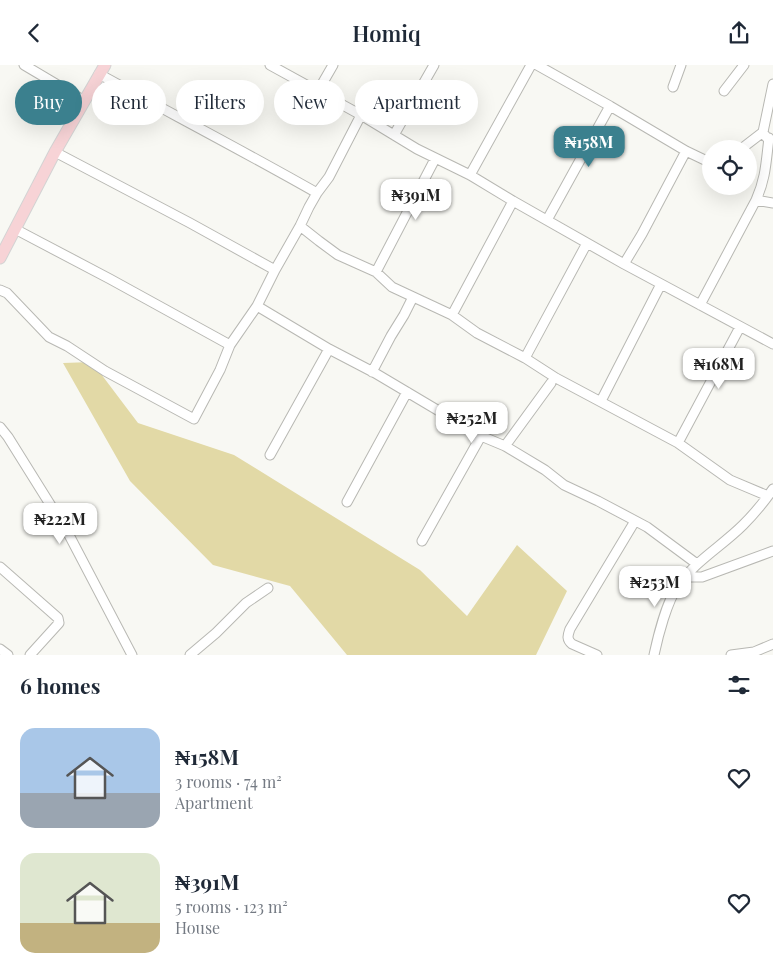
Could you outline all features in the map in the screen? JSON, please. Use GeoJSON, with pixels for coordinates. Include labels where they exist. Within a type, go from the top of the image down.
{"type":"FeatureCollection","features":[{"type":"Feature","properties":{"kind":"main road"},"geometry":{"type":"LineString","coordinates":[[82,92],[100,68]]}},
{"type":"Feature","properties":{"kind":"main road"},"geometry":{"type":"LineString","coordinates":[[0,258],[100,68]]}},
{"type":"Feature","properties":{"kind":"main road"},"geometry":{"type":"LineString","coordinates":[[0,243],[62,125]]}},
{"type":"Feature","properties":{"kind":"street"},"geometry":{"type":"LineString","coordinates":[[24,65],[49,80]]}},
{"type":"Feature","properties":{"kind":"street"},"geometry":{"type":"LineString","coordinates":[[270,65],[298,80]]}},
{"type":"Feature","properties":{"kind":"street"},"geometry":{"type":"LineString","coordinates":[[324,80],[333,65]]}},
{"type":"Feature","properties":{"kind":"street"},"geometry":{"type":"LineString","coordinates":[[394,135],[434,65]]}},
{"type":"Feature","properties":{"kind":"street"},"geometry":{"type":"LineString","coordinates":[[470,175],[531,65]]}},
{"type":"Feature","properties":{"kind":"street"},"geometry":{"type":"LineString","coordinates":[[537,65],[702,159]]}},
{"type":"Feature","properties":{"kind":"street"},"geometry":{"type":"LineString","coordinates":[[673,87],[681,65]]}},
{"type":"Feature","properties":{"kind":"street"},"geometry":{"type":"LineString","coordinates":[[724,91],[744,65]]}},
{"type":"Feature","properties":{"kind":"street"},"geometry":{"type":"LineString","coordinates":[[100,68],[161,108],[317,193]]}},
{"type":"Feature","properties":{"kind":"street"},"geometry":{"type":"LineString","coordinates":[[700,305],[762,187],[765,176],[773,84]]}},
{"type":"Feature","properties":{"kind":"street"},"geometry":{"type":"LineString","coordinates":[[547,220],[610,105]]}},
{"type":"Feature","properties":{"kind":"street"},"geometry":{"type":"LineString","coordinates":[[0,290],[6,293],[49,337],[67,346],[105,371],[194,419],[220,370],[230,345],[257,306],[356,125]]}},
{"type":"Feature","properties":{"kind":"street"},"geometry":{"type":"LineString","coordinates":[[378,125],[435,159],[470,175],[624,264],[773,344]]}},
{"type":"Feature","properties":{"kind":"street"},"geometry":{"type":"LineString","coordinates":[[757,142],[769,136]]}},
{"type":"Feature","properties":{"kind":"street"},"geometry":{"type":"LineString","coordinates":[[624,264],[686,151]]}},
{"type":"Feature","properties":{"kind":"street"},"geometry":{"type":"LineString","coordinates":[[55,153],[190,223],[275,270]]}},
{"type":"Feature","properties":{"kind":"street"},"geometry":{"type":"LineString","coordinates":[[376,272],[435,159]]}},
{"type":"Feature","properties":{"kind":"street"},"geometry":{"type":"LineString","coordinates":[[756,200],[773,203]]}},
{"type":"Feature","properties":{"kind":"street"},"geometry":{"type":"LineString","coordinates":[[452,315],[513,201]]}},
{"type":"Feature","properties":{"kind":"street"},"geometry":{"type":"LineString","coordinates":[[300,226],[338,255],[376,272],[392,287],[452,315],[477,333],[525,358],[556,378],[678,443],[730,480],[771,493],[743,525],[697,564],[678,585],[657,639],[654,655]]}},
{"type":"Feature","properties":{"kind":"street"},"geometry":{"type":"LineString","coordinates":[[16,229],[230,345]]}},
{"type":"Feature","properties":{"kind":"street"},"geometry":{"type":"LineString","coordinates":[[525,358],[587,243]]}},
{"type":"Feature","properties":{"kind":"street"},"geometry":{"type":"LineString","coordinates":[[600,401],[661,284]]}},
{"type":"Feature","properties":{"kind":"street"},"geometry":{"type":"LineString","coordinates":[[372,372],[413,297]]}},
{"type":"Feature","properties":{"kind":"street"},"geometry":{"type":"LineString","coordinates":[[257,306],[482,436],[505,446],[545,469],[564,485],[647,527],[697,564]]}},
{"type":"Feature","properties":{"kind":"street"},"geometry":{"type":"LineString","coordinates":[[678,443],[740,327]]}},
{"type":"Feature","properties":{"kind":"street"},"geometry":{"type":"LineString","coordinates":[[270,455],[329,349]]}},
{"type":"Feature","properties":{"kind":"street"},"geometry":{"type":"LineString","coordinates":[[505,446],[551,383]]}},
{"type":"Feature","properties":{"kind":"street"},"geometry":{"type":"LineString","coordinates":[[347,502],[407,392]]}},
{"type":"Feature","properties":{"kind":"street"},"geometry":{"type":"LineString","coordinates":[[0,427],[68,533],[132,655]]}},
{"type":"Feature","properties":{"kind":"street"},"geometry":{"type":"LineString","coordinates":[[422,541],[482,436]]}},
{"type":"Feature","properties":{"kind":"street"},"geometry":{"type":"LineString","coordinates":[[597,655],[572,644],[567,637],[635,521]]}},
{"type":"Feature","properties":{"kind":"street"},"geometry":{"type":"LineString","coordinates":[[686,577],[702,577],[773,551]]}},
{"type":"Feature","properties":{"kind":"street"},"geometry":{"type":"LineString","coordinates":[[0,567],[60,621],[30,655]]}},
{"type":"Feature","properties":{"kind":"street"},"geometry":{"type":"LineString","coordinates":[[190,655],[216,633],[246,603],[268,588]]}},
{"type":"Feature","properties":{"kind":"street"},"geometry":{"type":"LineString","coordinates":[[731,655],[754,652],[773,644]]}},
{"type":"Feature","properties":{"kind":"street"},"geometry":{"type":"LineString","coordinates":[[0,649],[8,655]]}},
{"type":"Feature","properties":{"kind":"shaded area"},"geometry":{"type":"Polygon","coordinates":[[[92,362],[138,423],[234,455],[420,570],[467,616],[517,545],[567,591],[536,655],[347,655],[290,586],[213,565],[130,481],[63,363],[92,362]]]}}]}
